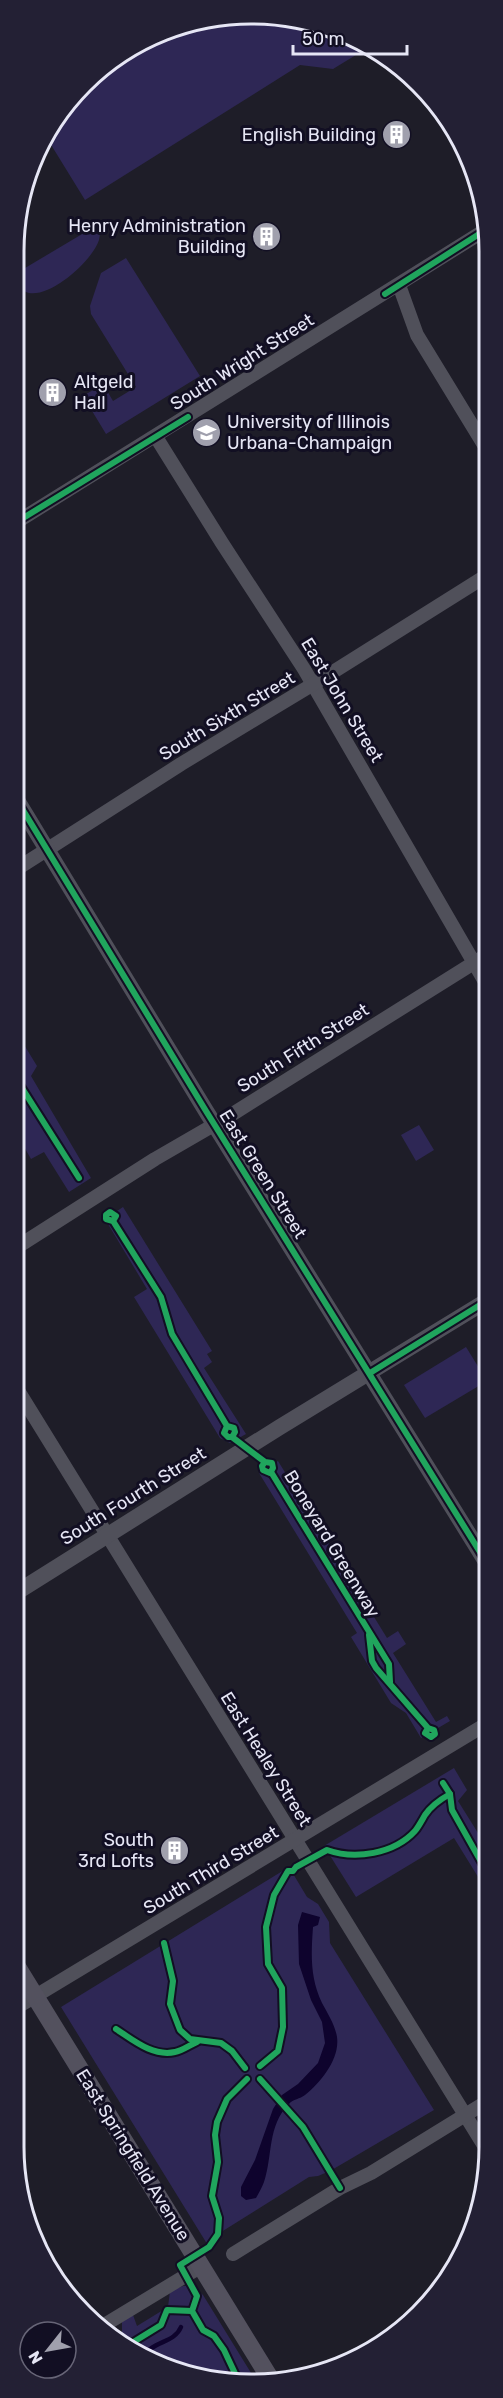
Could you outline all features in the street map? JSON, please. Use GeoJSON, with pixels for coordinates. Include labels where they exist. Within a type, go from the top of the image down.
{"type":"FeatureCollection","features":[{"type":"Feature","properties":{"kind":"main road","name":"East Springfield Avenue"},"geometry":{"type":"LineString","coordinates":[[24,1978],[267,2374]]}},
{"type":"Feature","properties":{"kind":"street","name":"South Wright Street"},"geometry":{"type":"LineString","coordinates":[[24,518],[479,234]]}},
{"type":"Feature","properties":{"kind":"street"},"geometry":{"type":"LineString","coordinates":[[399,285],[417,335],[479,437]]}},
{"type":"Feature","properties":{"kind":"street","name":"East John Street"},"geometry":{"type":"LineString","coordinates":[[156,437],[313,684],[479,973]]}},
{"type":"Feature","properties":{"kind":"street","name":"South Sixth Street"},"geometry":{"type":"LineString","coordinates":[[24,865],[181,764],[479,580]]}},
{"type":"Feature","properties":{"kind":"street","name":"East Green Street"},"geometry":{"type":"LineString","coordinates":[[24,811],[214,1125],[479,1550]]}},
{"type":"Feature","properties":{"kind":"street","name":"South Fifth Street"},"geometry":{"type":"LineString","coordinates":[[24,1243],[479,959]]}},
{"type":"Feature","properties":{"kind":"street","name":"South Fourth Street"},"geometry":{"type":"LineString","coordinates":[[24,1588],[479,1306]]}},
{"type":"Feature","properties":{"kind":"street","name":"East Healey Street"},"geometry":{"type":"LineString","coordinates":[[24,1400],[479,2138]]}},
{"type":"Feature","properties":{"kind":"street","name":"South Third Street"},"geometry":{"type":"LineString","coordinates":[[24,2002],[479,1728]]}},
{"type":"Feature","properties":{"kind":"street"},"geometry":{"type":"LineString","coordinates":[[233,2254],[479,2106]]}},
{"type":"Feature","properties":{"kind":"street"},"geometry":{"type":"LineString","coordinates":[[108,2323],[200,2267]]}},
{"type":"Feature","properties":{"kind":"shaded area"},"geometry":{"type":"Polygon","coordinates":[[[237,24],[266,24],[296,28],[325,36],[361,52],[333,69],[300,65],[85,200],[51,144],[80,101],[101,80],[125,62],[151,47],[207,28],[237,24]]]}},
{"type":"Feature","properties":{"kind":"shaded area"},"geometry":{"type":"Polygon","coordinates":[[[99,224],[101,226],[95,248],[88,258],[59,284],[38,293],[28,293],[24,290],[24,269],[99,224]]]}},
{"type":"Feature","properties":{"kind":"shaded area"},"geometry":{"type":"Polygon","coordinates":[[[126,258],[200,376],[106,434],[83,396],[103,384],[113,401],[136,387],[91,314],[90,306],[101,273],[126,258]]]}},
{"type":"Feature","properties":{"kind":"shaded area"},"geometry":{"type":"Polygon","coordinates":[[[24,1045],[37,1066],[31,1076],[91,1178],[69,1192],[44,1152],[31,1159],[24,1147],[24,1045]]]}},
{"type":"Feature","properties":{"kind":"shaded area"},"geometry":{"type":"Polygon","coordinates":[[[419,1125],[434,1150],[416,1161],[401,1135],[419,1125]]]}},
{"type":"Feature","properties":{"kind":"shaded area"},"geometry":{"type":"Polygon","coordinates":[[[123,1207],[212,1351],[207,1354],[212,1362],[204,1368],[246,1434],[230,1443],[220,1438],[134,1297],[147,1289],[105,1219],[123,1207]]]}},
{"type":"Feature","properties":{"kind":"shaded area"},"geometry":{"type":"Polygon","coordinates":[[[466,1347],[479,1368],[479,1386],[425,1418],[404,1385],[466,1347]]]}},
{"type":"Feature","properties":{"kind":"shaded area"},"geometry":{"type":"Polygon","coordinates":[[[278,1461],[387,1638],[398,1631],[406,1644],[393,1653],[436,1722],[447,1716],[450,1721],[421,1738],[406,1713],[391,1703],[351,1637],[357,1633],[259,1473],[278,1461]]]}},
{"type":"Feature","properties":{"kind":"shaded area"},"geometry":{"type":"Polygon","coordinates":[[[454,1768],[467,1790],[458,1801],[479,1835],[479,1878],[454,1838],[356,1897],[324,1846],[454,1768]]]}},
{"type":"Feature","properties":{"kind":"shaded area"},"geometry":{"type":"Polygon","coordinates":[[[289,1867],[307,1897],[318,1904],[329,1922],[330,1943],[434,2110],[330,2171],[309,2177],[218,2234],[209,2247],[61,2007],[289,1867]]]}},
{"type":"Feature","properties":{"kind":"shaded area"},"geometry":{"type":"Polygon","coordinates":[[[302,1912],[320,1917],[318,1925],[313,1927],[313,1975],[318,1994],[335,2028],[336,2054],[317,2084],[305,2095],[291,2102],[282,2113],[274,2131],[264,2182],[256,2198],[246,2200],[241,2196],[241,2187],[255,2160],[273,2109],[282,2095],[298,2084],[318,2063],[325,2043],[322,2022],[311,2000],[299,1964],[298,1925],[302,1912]]]}},
{"type":"Feature","properties":{"kind":"shaded area"},"geometry":{"type":"Polygon","coordinates":[[[183,2286],[192,2286],[203,2295],[252,2374],[207,2370],[178,2362],[151,2351],[122,2334],[122,2320],[133,2315],[137,2326],[168,2307],[170,2291],[183,2286]]]}},
{"type":"Feature","properties":{"kind":"waterway"},"geometry":{"type":"LineString","coordinates":[[149,2350],[173,2336],[181,2327]]}},
{"type":"Feature","properties":{"kind":"cycle path"},"geometry":{"type":"LineString","coordinates":[[385,294],[479,234]]}},
{"type":"Feature","properties":{"kind":"cycle path"},"geometry":{"type":"LineString","coordinates":[[24,517],[188,417]]}},
{"type":"Feature","properties":{"kind":"cycle path"},"geometry":{"type":"LineString","coordinates":[[24,812],[206,1111],[479,1551]]}},
{"type":"Feature","properties":{"kind":"cycle path"},"geometry":{"type":"LineString","coordinates":[[24,1091],[79,1178]]}},
{"type":"Feature","properties":{"kind":"cycle path"},"geometry":{"type":"LineString","coordinates":[[113,1221],[116,1216],[110,1212],[106,1215],[106,1219],[113,1221],[161,1297],[172,1334],[227,1426],[234,1428],[235,1432],[232,1437],[224,1433],[227,1426]]}},
{"type":"Feature","properties":{"kind":"cycle path"},"geometry":{"type":"LineString","coordinates":[[370,1373],[479,1306]]}},
{"type":"Feature","properties":{"kind":"cycle path","name":"Boneyard Greenway"},"geometry":{"type":"LineString","coordinates":[[232,1437],[265,1462],[272,1463],[273,1468],[270,1473],[263,1470],[262,1466],[265,1462]]}},
{"type":"Feature","properties":{"kind":"cycle path","name":"Boneyard Greenway"},"geometry":{"type":"LineString","coordinates":[[271,1472],[389,1664],[390,1682]]}},
{"type":"Feature","properties":{"kind":"cycle path"},"geometry":{"type":"LineString","coordinates":[[369,1635],[372,1661],[376,1668],[428,1728],[434,1730],[435,1734],[431,1737],[425,1733],[428,1728]]}},
{"type":"Feature","properties":{"kind":"cycle path"},"geometry":{"type":"LineString","coordinates":[[443,1783],[450,1794],[452,1810],[479,1858]]}},
{"type":"Feature","properties":{"kind":"cycle path"},"geometry":{"type":"LineString","coordinates":[[260,2066],[278,2051],[283,2027],[282,1988],[268,1964],[266,1927],[274,1895],[288,1871],[293,1871],[296,1867],[327,1850],[362,1854],[374,1853],[396,1845],[415,1831],[433,1806],[450,1794]]}},
{"type":"Feature","properties":{"kind":"cycle path"},"geometry":{"type":"LineString","coordinates":[[164,1943],[173,1981],[170,2004],[180,2030],[190,2039],[221,2043],[232,2051],[245,2068]]}},
{"type":"Feature","properties":{"kind":"cycle path"},"geometry":{"type":"LineString","coordinates":[[116,2029],[144,2047],[159,2052],[178,2051],[197,2042]]}},
{"type":"Feature","properties":{"kind":"cycle path"},"geometry":{"type":"LineString","coordinates":[[235,2374],[224,2350],[214,2336],[203,2330],[192,2311],[197,2296],[180,2265],[209,2247],[218,2234],[219,2218],[212,2196],[218,2162],[215,2135],[217,2122],[227,2099],[247,2079]]}},
{"type":"Feature","properties":{"kind":"cycle path"},"geometry":{"type":"LineString","coordinates":[[260,2079],[303,2127],[340,2188]]}},
{"type":"Feature","properties":{"kind":"cycle path"},"geometry":{"type":"LineString","coordinates":[[134,2342],[161,2325],[167,2310],[192,2311]]}},
{"type":"Feature","properties":{"kind":"place","name":"English Building"},"geometry":{"type":"Point","coordinates":[397,135]}},
{"type":"Feature","properties":{"kind":"place","name":"Henry Administration Building"},"geometry":{"type":"Point","coordinates":[267,236]}},
{"type":"Feature","properties":{"kind":"place","name":"Altgeld Hall"},"geometry":{"type":"Point","coordinates":[53,392]}},
{"type":"Feature","properties":{"kind":"place","name":"University of Illinois Urbana-Champaign"},"geometry":{"type":"Point","coordinates":[206,432]}},
{"type":"Feature","properties":{"kind":"place","name":"South 3rd Lofts"},"geometry":{"type":"Point","coordinates":[175,1850]}}]}
